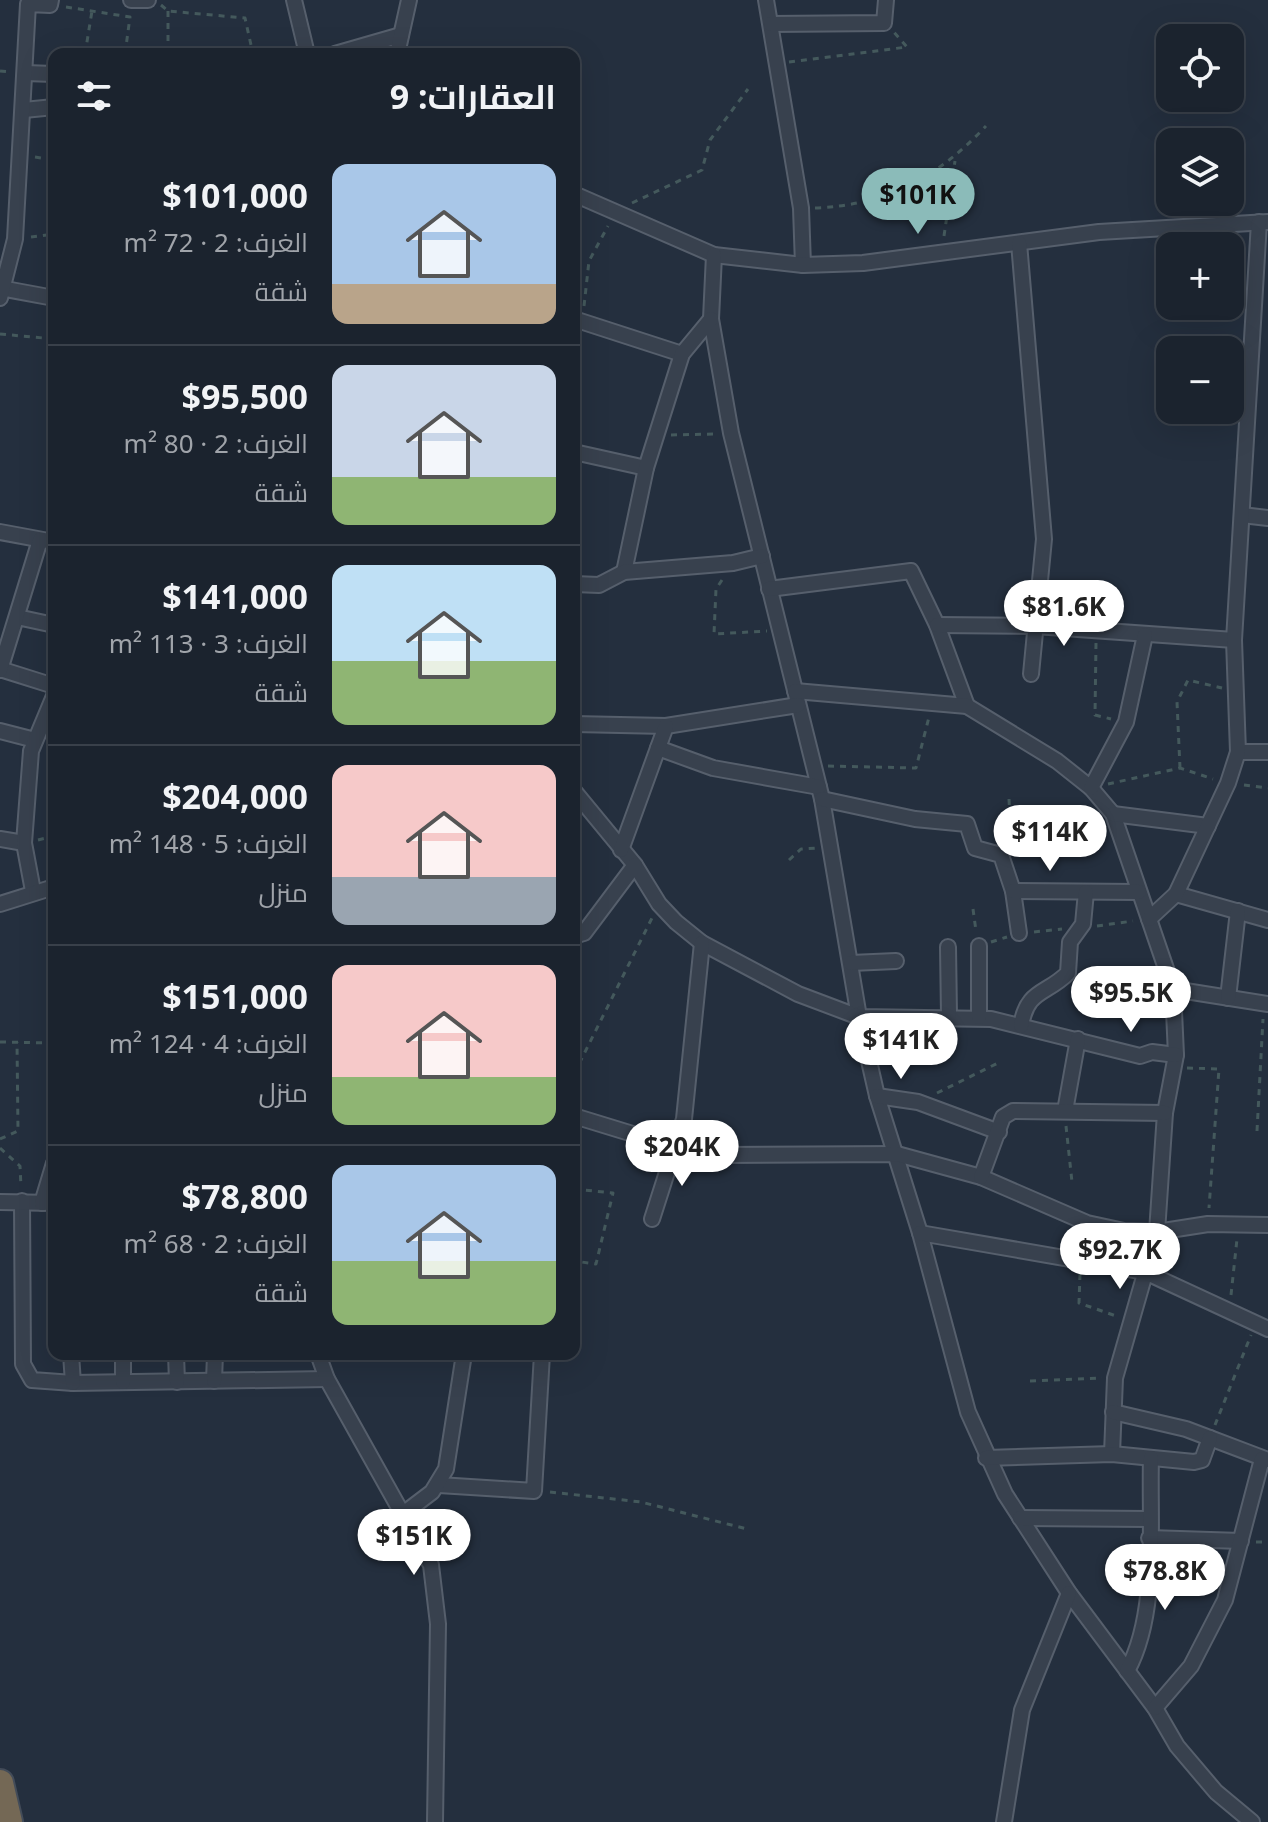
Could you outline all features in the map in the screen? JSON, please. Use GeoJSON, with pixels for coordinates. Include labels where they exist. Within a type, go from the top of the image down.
{"type":"FeatureCollection","features":[{"type":"Feature","properties":{"kind":"highway"},"geometry":{"type":"LineString","coordinates":[[0,1783],[9,1822]]}},
{"type":"Feature","properties":{"kind":"street"},"geometry":{"type":"LineString","coordinates":[[131,0],[148,0]]}},
{"type":"Feature","properties":{"kind":"street"},"geometry":{"type":"LineString","coordinates":[[294,0],[306,48]]}},
{"type":"Feature","properties":{"kind":"street"},"geometry":{"type":"LineString","coordinates":[[398,48],[409,0]]}},
{"type":"Feature","properties":{"kind":"street"},"geometry":{"type":"LineString","coordinates":[[766,0],[774,64],[801,208],[803,265]]}},
{"type":"Feature","properties":{"kind":"street"},"geometry":{"type":"LineString","coordinates":[[771,24],[885,22],[886,0]]}},
{"type":"Feature","properties":{"kind":"street"},"geometry":{"type":"LineString","coordinates":[[48,297],[1,292],[15,239],[23,155],[29,3],[51,2]]}},
{"type":"Feature","properties":{"kind":"street"},"geometry":{"type":"LineString","coordinates":[[356,48],[401,35]]}},
{"type":"Feature","properties":{"kind":"street"},"geometry":{"type":"LineString","coordinates":[[25,73],[48,74]]}},
{"type":"Feature","properties":{"kind":"street"},"geometry":{"type":"LineString","coordinates":[[24,110],[48,108]]}},
{"type":"Feature","properties":{"kind":"street"},"geometry":{"type":"LineString","coordinates":[[580,196],[714,255],[803,265],[863,263],[1099,232],[1264,222],[1234,640],[1238,752],[1228,783],[1176,894],[1149,919]]}},
{"type":"Feature","properties":{"kind":"street"},"geometry":{"type":"LineString","coordinates":[[1019,243],[1044,539],[1031,674]]}},
{"type":"Feature","properties":{"kind":"street"},"geometry":{"type":"LineString","coordinates":[[714,255],[711,319],[731,433],[820,793],[859,1017],[877,1096],[920,1233],[968,1412],[986,1458],[1020,1518],[1069,1593],[1155,1708],[1177,1746],[1216,1792],[1252,1822]]}},
{"type":"Feature","properties":{"kind":"street"},"geometry":{"type":"LineString","coordinates":[[624,572],[646,468],[682,354],[711,319]]}},
{"type":"Feature","properties":{"kind":"street"},"geometry":{"type":"LineString","coordinates":[[580,321],[682,354]]}},
{"type":"Feature","properties":{"kind":"street"},"geometry":{"type":"LineString","coordinates":[[580,453],[646,468]]}},
{"type":"Feature","properties":{"kind":"street"},"geometry":{"type":"LineString","coordinates":[[1242,515],[1268,518]]}},
{"type":"Feature","properties":{"kind":"street"},"geometry":{"type":"LineString","coordinates":[[0,532],[47,541],[0,670],[48,684]]}},
{"type":"Feature","properties":{"kind":"street"},"geometry":{"type":"LineString","coordinates":[[580,584],[610,582],[624,572],[733,563],[762,556]]}},
{"type":"Feature","properties":{"kind":"street"},"geometry":{"type":"LineString","coordinates":[[769,589],[911,571],[937,625],[967,706]]}},
{"type":"Feature","properties":{"kind":"street"},"geometry":{"type":"LineString","coordinates":[[17,617],[48,624]]}},
{"type":"Feature","properties":{"kind":"street"},"geometry":{"type":"LineString","coordinates":[[937,625],[1035,626],[1234,640]]}},
{"type":"Feature","properties":{"kind":"street"},"geometry":{"type":"LineString","coordinates":[[1091,788],[1126,722],[1145,635]]}},
{"type":"Feature","properties":{"kind":"street"},"geometry":{"type":"LineString","coordinates":[[580,724],[666,726],[797,698],[967,706],[1057,761],[1091,788],[1113,814],[1173,989],[1176,1061],[1165,1113],[1157,1232],[1115,1378],[1112,1454]]}},
{"type":"Feature","properties":{"kind":"street"},"geometry":{"type":"LineString","coordinates":[[33,891],[24,843],[31,751],[48,710]]}},
{"type":"Feature","properties":{"kind":"street"},"geometry":{"type":"LineString","coordinates":[[621,850],[666,726]]}},
{"type":"Feature","properties":{"kind":"street"},"geometry":{"type":"LineString","coordinates":[[0,731],[35,740]]}},
{"type":"Feature","properties":{"kind":"street"},"geometry":{"type":"LineString","coordinates":[[658,748],[713,768],[915,819],[964,823],[975,848],[1001,855],[1013,891],[1019,933]]}},
{"type":"Feature","properties":{"kind":"street"},"geometry":{"type":"LineString","coordinates":[[1238,752],[1268,752]]}},
{"type":"Feature","properties":{"kind":"street"},"geometry":{"type":"LineString","coordinates":[[580,799],[635,865],[659,904],[702,943],[798,994],[859,1017],[979,1017],[1140,1056],[1152,1052],[1176,1061]]}},
{"type":"Feature","properties":{"kind":"street"},"geometry":{"type":"LineString","coordinates":[[1113,814],[1208,826]]}},
{"type":"Feature","properties":{"kind":"street"},"geometry":{"type":"LineString","coordinates":[[0,839],[24,843]]}},
{"type":"Feature","properties":{"kind":"street"},"geometry":{"type":"LineString","coordinates":[[580,934],[635,865]]}},
{"type":"Feature","properties":{"kind":"street"},"geometry":{"type":"LineString","coordinates":[[0,904],[48,888]]}},
{"type":"Feature","properties":{"kind":"street"},"geometry":{"type":"LineString","coordinates":[[1013,891],[1139,892]]}},
{"type":"Feature","properties":{"kind":"street"},"geometry":{"type":"LineString","coordinates":[[1021,1026],[1023,1012],[1035,994],[1068,973],[1070,942],[1082,928],[1086,892]]}},
{"type":"Feature","properties":{"kind":"street"},"geometry":{"type":"LineString","coordinates":[[1176,894],[1268,920]]}},
{"type":"Feature","properties":{"kind":"street"},"geometry":{"type":"LineString","coordinates":[[1228,998],[1238,911]]}},
{"type":"Feature","properties":{"kind":"street"},"geometry":{"type":"LineString","coordinates":[[652,1219],[684,1119],[702,943]]}},
{"type":"Feature","properties":{"kind":"street"},"geometry":{"type":"LineString","coordinates":[[979,946],[979,1017]]}},
{"type":"Feature","properties":{"kind":"street"},"geometry":{"type":"LineString","coordinates":[[948,947],[949,1015]]}},
{"type":"Feature","properties":{"kind":"street"},"geometry":{"type":"LineString","coordinates":[[851,963],[896,961]]}},
{"type":"Feature","properties":{"kind":"street"},"geometry":{"type":"LineString","coordinates":[[1173,989],[1266,1004]]}},
{"type":"Feature","properties":{"kind":"street"},"geometry":{"type":"LineString","coordinates":[[1065,1111],[1078,1039]]}},
{"type":"Feature","properties":{"kind":"street"},"geometry":{"type":"LineString","coordinates":[[877,1096],[918,1102],[999,1132]]}},
{"type":"Feature","properties":{"kind":"street"},"geometry":{"type":"LineString","coordinates":[[981,1177],[1003,1117],[1013,1111],[1165,1113]]}},
{"type":"Feature","properties":{"kind":"street"},"geometry":{"type":"LineString","coordinates":[[580,1118],[675,1146],[721,1155],[897,1154],[981,1177],[1087,1223],[1124,1231],[1157,1232],[1208,1224],[1268,1225]]}},
{"type":"Feature","properties":{"kind":"street"},"geometry":{"type":"LineString","coordinates":[[22,1201],[25,1373],[32,1380],[73,1383],[327,1379]]}},
{"type":"Feature","properties":{"kind":"street"},"geometry":{"type":"LineString","coordinates":[[0,1202],[48,1203]]}},
{"type":"Feature","properties":{"kind":"street"},"geometry":{"type":"LineString","coordinates":[[920,1233],[1145,1272],[1229,1314],[1262,1326]]}},
{"type":"Feature","properties":{"kind":"street"},"geometry":{"type":"LineString","coordinates":[[71,1360],[73,1383]]}},
{"type":"Feature","properties":{"kind":"street"},"geometry":{"type":"LineString","coordinates":[[123,1360],[123,1382]]}},
{"type":"Feature","properties":{"kind":"street"},"geometry":{"type":"LineString","coordinates":[[176,1360],[177,1382]]}},
{"type":"Feature","properties":{"kind":"street"},"geometry":{"type":"LineString","coordinates":[[214,1381],[215,1360]]}},
{"type":"Feature","properties":{"kind":"street"},"geometry":{"type":"LineString","coordinates":[[320,1360],[327,1379],[431,1565],[437,1594],[435,1822]]}},
{"type":"Feature","properties":{"kind":"street"},"geometry":{"type":"LineString","coordinates":[[403,1514],[439,1485],[450,1449],[463,1360]]}},
{"type":"Feature","properties":{"kind":"street"},"geometry":{"type":"LineString","coordinates":[[439,1485],[534,1491],[542,1360]]}},
{"type":"Feature","properties":{"kind":"street"},"geometry":{"type":"LineString","coordinates":[[1113,1412],[1210,1438],[1265,1460],[1225,1600],[1211,1634],[1191,1666],[1155,1708]]}},
{"type":"Feature","properties":{"kind":"street"},"geometry":{"type":"LineString","coordinates":[[986,1458],[1112,1454],[1199,1461],[1210,1438]]}},
{"type":"Feature","properties":{"kind":"street"},"geometry":{"type":"LineString","coordinates":[[1127,1671],[1144,1634],[1151,1458]]}},
{"type":"Feature","properties":{"kind":"street"},"geometry":{"type":"LineString","coordinates":[[1020,1518],[1149,1519]]}},
{"type":"Feature","properties":{"kind":"street"},"geometry":{"type":"LineString","coordinates":[[1149,1538],[1241,1541]]}},
{"type":"Feature","properties":{"kind":"street"},"geometry":{"type":"LineString","coordinates":[[1004,1822],[1022,1710],[1069,1593]]}},
{"type":"Feature","properties":{"kind":"path"},"geometry":{"type":"LineString","coordinates":[[51,2],[130,17],[126,48]]}},
{"type":"Feature","properties":{"kind":"path"},"geometry":{"type":"LineString","coordinates":[[86,48],[92,11]]}},
{"type":"Feature","properties":{"kind":"path"},"geometry":{"type":"LineString","coordinates":[[168,48],[168,11],[245,18],[252,48]]}},
{"type":"Feature","properties":{"kind":"path"},"geometry":{"type":"LineString","coordinates":[[774,64],[907,47],[885,22]]}},
{"type":"Feature","properties":{"kind":"path"},"geometry":{"type":"LineString","coordinates":[[580,309],[589,261],[617,210],[702,170],[710,140],[748,89]]}},
{"type":"Feature","properties":{"kind":"path"},"geometry":{"type":"LineString","coordinates":[[801,208],[842,207],[900,191],[955,160],[986,126]]}},
{"type":"Feature","properties":{"kind":"path"},"geometry":{"type":"LineString","coordinates":[[23,155],[48,159]]}},
{"type":"Feature","properties":{"kind":"path"},"geometry":{"type":"LineString","coordinates":[[942,252],[955,160]]}},
{"type":"Feature","properties":{"kind":"path"},"geometry":{"type":"LineString","coordinates":[[15,239],[48,235]]}},
{"type":"Feature","properties":{"kind":"path"},"geometry":{"type":"LineString","coordinates":[[0,334],[48,338]]}},
{"type":"Feature","properties":{"kind":"path"},"geometry":{"type":"LineString","coordinates":[[655,436],[731,433]]}},
{"type":"Feature","properties":{"kind":"path"},"geometry":{"type":"LineString","coordinates":[[733,563],[716,589],[714,634],[782,630]]}},
{"type":"Feature","properties":{"kind":"path"},"geometry":{"type":"LineString","coordinates":[[1097,631],[1095,715],[1126,722]]}},
{"type":"Feature","properties":{"kind":"path"},"geometry":{"type":"LineString","coordinates":[[1180,768],[1177,702],[1188,680],[1238,692]]}},
{"type":"Feature","properties":{"kind":"path"},"geometry":{"type":"LineString","coordinates":[[812,766],[916,768],[933,702]]}},
{"type":"Feature","properties":{"kind":"path"},"geometry":{"type":"LineString","coordinates":[[1091,788],[1180,768],[1228,783],[1268,788]]}},
{"type":"Feature","properties":{"kind":"path"},"geometry":{"type":"LineString","coordinates":[[789,860],[801,849],[832,848]]}},
{"type":"Feature","properties":{"kind":"path"},"geometry":{"type":"LineString","coordinates":[[580,1062],[659,904]]}},
{"type":"Feature","properties":{"kind":"path"},"geometry":{"type":"LineString","coordinates":[[973,909],[979,946],[1019,933],[1149,919]]}},
{"type":"Feature","properties":{"kind":"path"},"geometry":{"type":"LineString","coordinates":[[1068,973],[1173,989]]}},
{"type":"Feature","properties":{"kind":"path"},"geometry":{"type":"LineString","coordinates":[[1257,1131],[1266,1004]]}},
{"type":"Feature","properties":{"kind":"path"},"geometry":{"type":"LineString","coordinates":[[0,1042],[48,1043]]}},
{"type":"Feature","properties":{"kind":"path"},"geometry":{"type":"LineString","coordinates":[[0,1139],[18,1131],[17,1042]]}},
{"type":"Feature","properties":{"kind":"path"},"geometry":{"type":"LineString","coordinates":[[1176,1061],[1219,1069],[1208,1224]]}},
{"type":"Feature","properties":{"kind":"path"},"geometry":{"type":"LineString","coordinates":[[918,1102],[998,1063]]}},
{"type":"Feature","properties":{"kind":"path"},"geometry":{"type":"LineString","coordinates":[[1065,1111],[1072,1182]]}},
{"type":"Feature","properties":{"kind":"path"},"geometry":{"type":"LineString","coordinates":[[0,1148],[20,1166],[22,1201]]}},
{"type":"Feature","properties":{"kind":"path"},"geometry":{"type":"LineString","coordinates":[[580,1190],[613,1193],[596,1264],[580,1262]]}},
{"type":"Feature","properties":{"kind":"path"},"geometry":{"type":"LineString","coordinates":[[1229,1314],[1239,1223]]}},
{"type":"Feature","properties":{"kind":"path"},"geometry":{"type":"LineString","coordinates":[[1081,1261],[1077,1302],[1131,1321]]}},
{"type":"Feature","properties":{"kind":"path"},"geometry":{"type":"LineString","coordinates":[[1210,1438],[1262,1326]]}},
{"type":"Feature","properties":{"kind":"path"},"geometry":{"type":"LineString","coordinates":[[1030,1381],[1115,1378]]}},
{"type":"Feature","properties":{"kind":"path"},"geometry":{"type":"LineString","coordinates":[[534,1491],[641,1502],[747,1529]]}}]}
